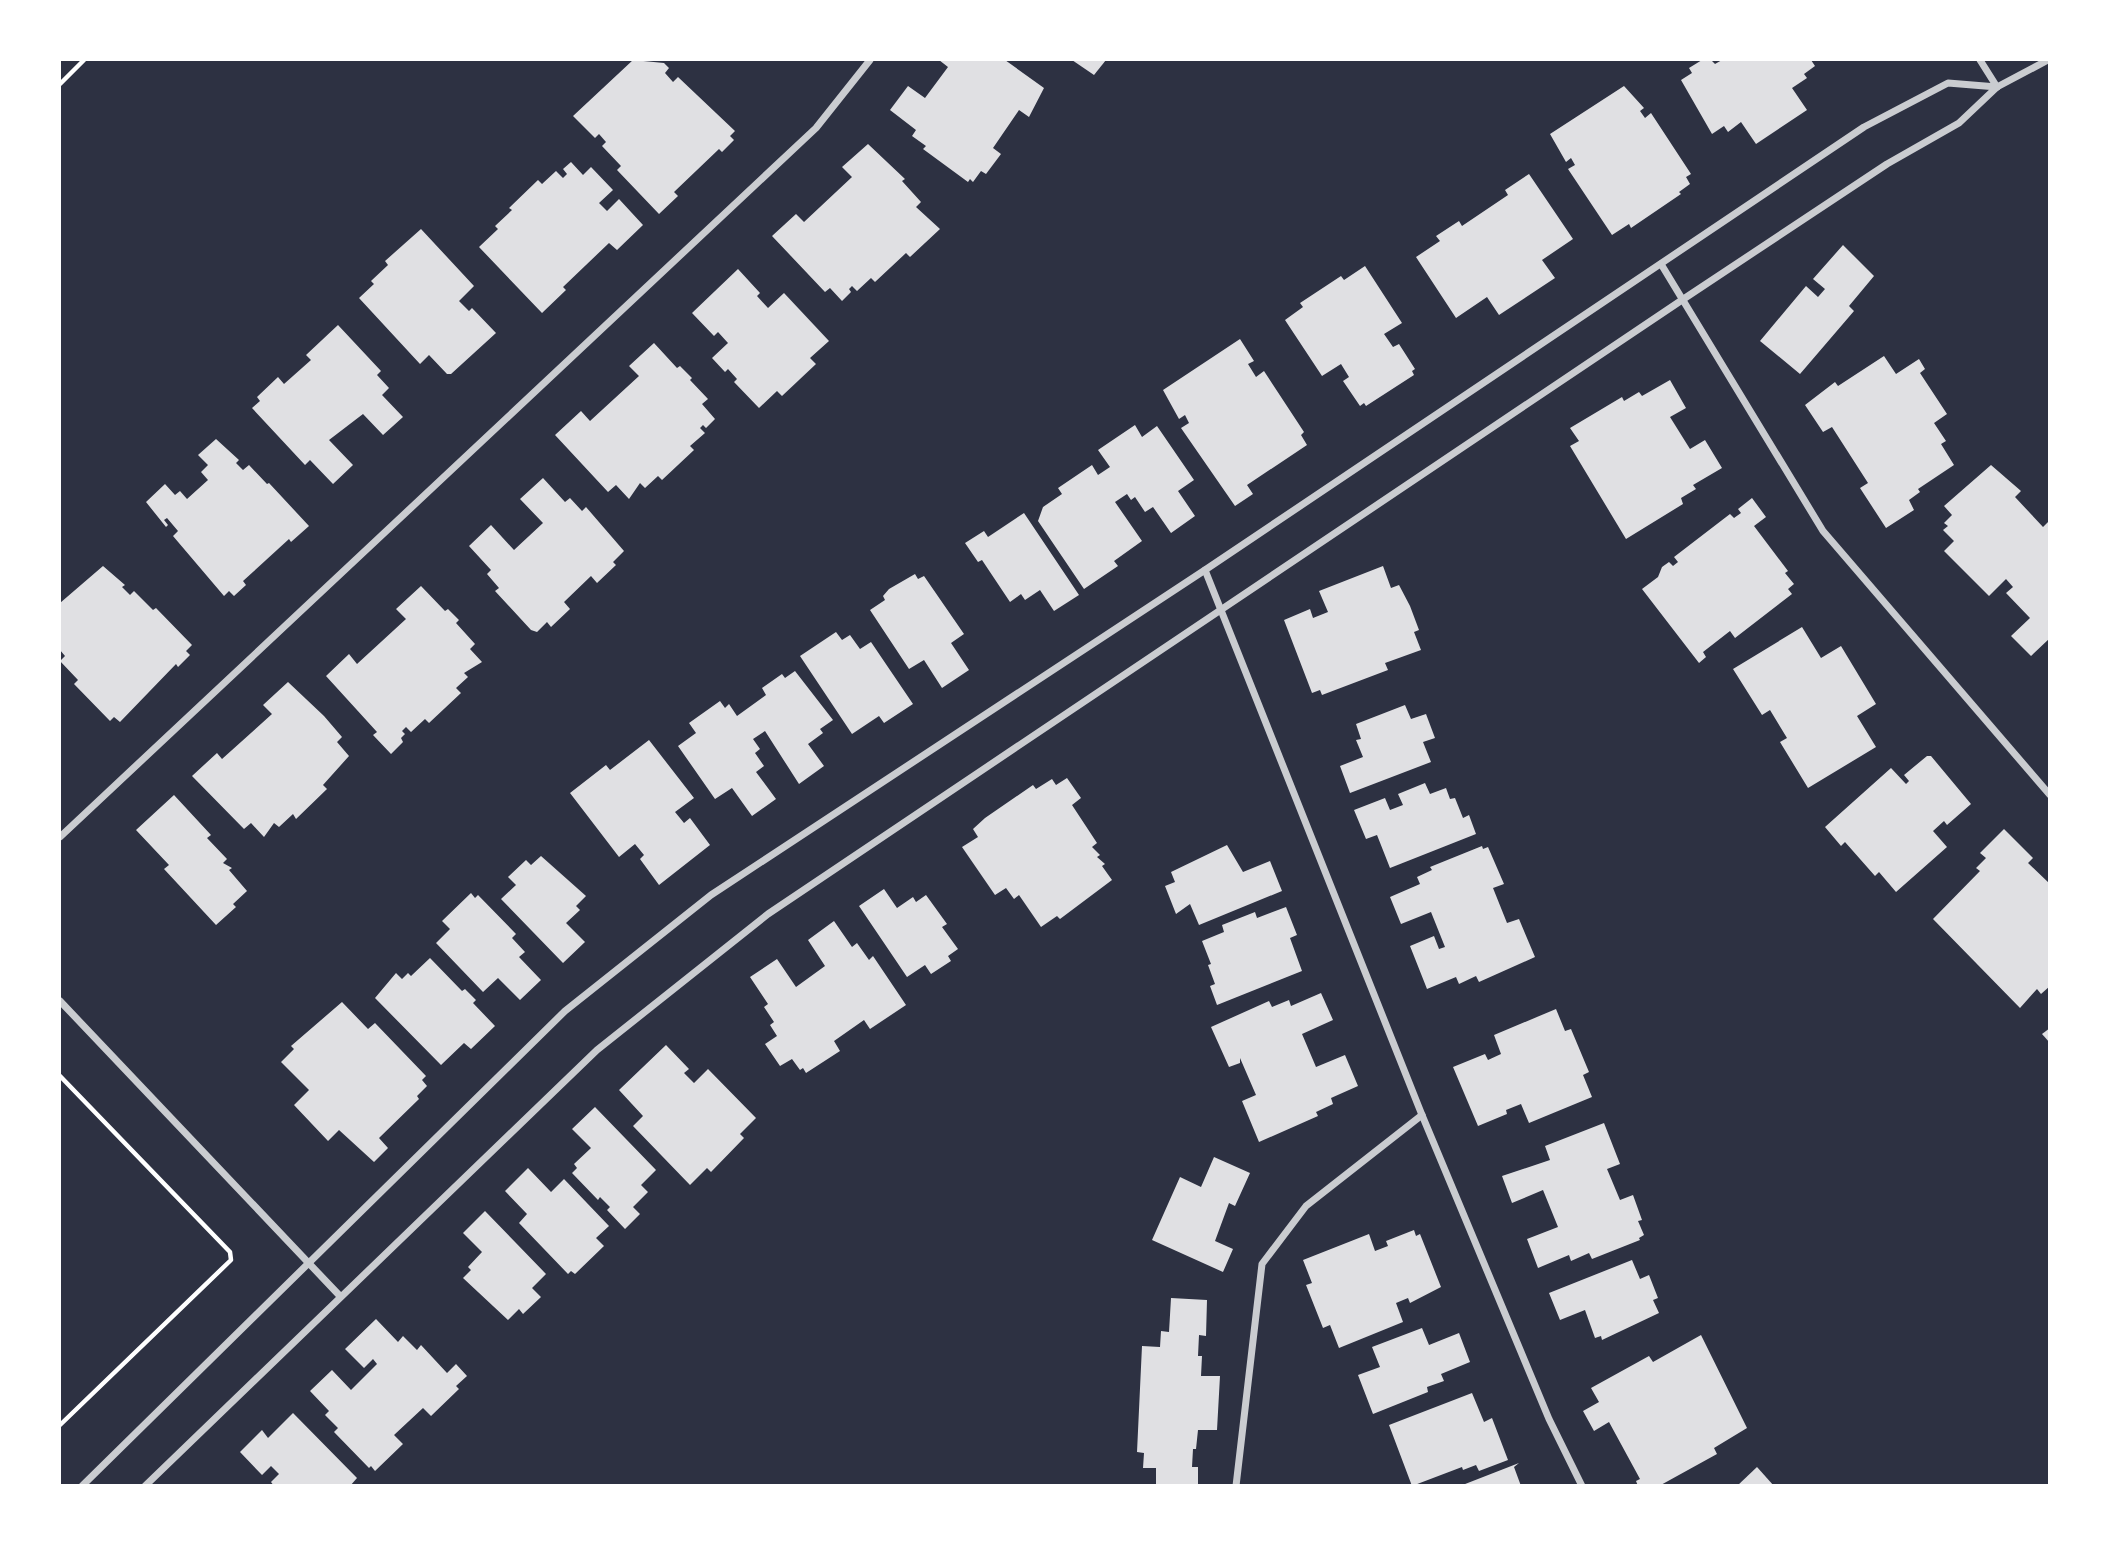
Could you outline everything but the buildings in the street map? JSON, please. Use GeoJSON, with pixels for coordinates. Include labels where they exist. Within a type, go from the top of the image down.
{"type":"FeatureCollection","features":[{"type":"Feature","properties":{"kind":"street"},"geometry":{"type":"LineString","coordinates":[[60,836],[817,128],[870,60]]}},
{"type":"Feature","properties":{"kind":"street"},"geometry":{"type":"LineString","coordinates":[[1980,60],[1997,87]]}},
{"type":"Feature","properties":{"kind":"street"},"geometry":{"type":"LineString","coordinates":[[145,1486],[339,1295],[597,1050],[689,974],[768,914],[1682,300],[1887,164],[1959,123],[1997,87],[2048,60]]}},
{"type":"Feature","properties":{"kind":"street"},"geometry":{"type":"LineString","coordinates":[[82,1486],[565,1011],[712,895],[1205,570],[1864,127],[1948,83],[1997,87]]}},
{"type":"Feature","properties":{"kind":"street"},"geometry":{"type":"LineString","coordinates":[[1661,264],[1823,531],[2049,795]]}},
{"type":"Feature","properties":{"kind":"street"},"geometry":{"type":"LineString","coordinates":[[1205,570],[1422,1115],[1549,1419],[1582,1486]]}},
{"type":"Feature","properties":{"kind":"street"},"geometry":{"type":"LineString","coordinates":[[60,1000],[339,1295]]}},
{"type":"Feature","properties":{"kind":"street"},"geometry":{"type":"LineString","coordinates":[[1236,1486],[1262,1264],[1306,1206],[1422,1115]]}},
{"type":"Feature","properties":{"kind":"path"},"geometry":{"type":"LineString","coordinates":[[60,84],[84,60]]}},
{"type":"Feature","properties":{"kind":"path"},"geometry":{"type":"LineString","coordinates":[[60,1076],[230,1252],[231,1259],[60,1425]]}}]}
